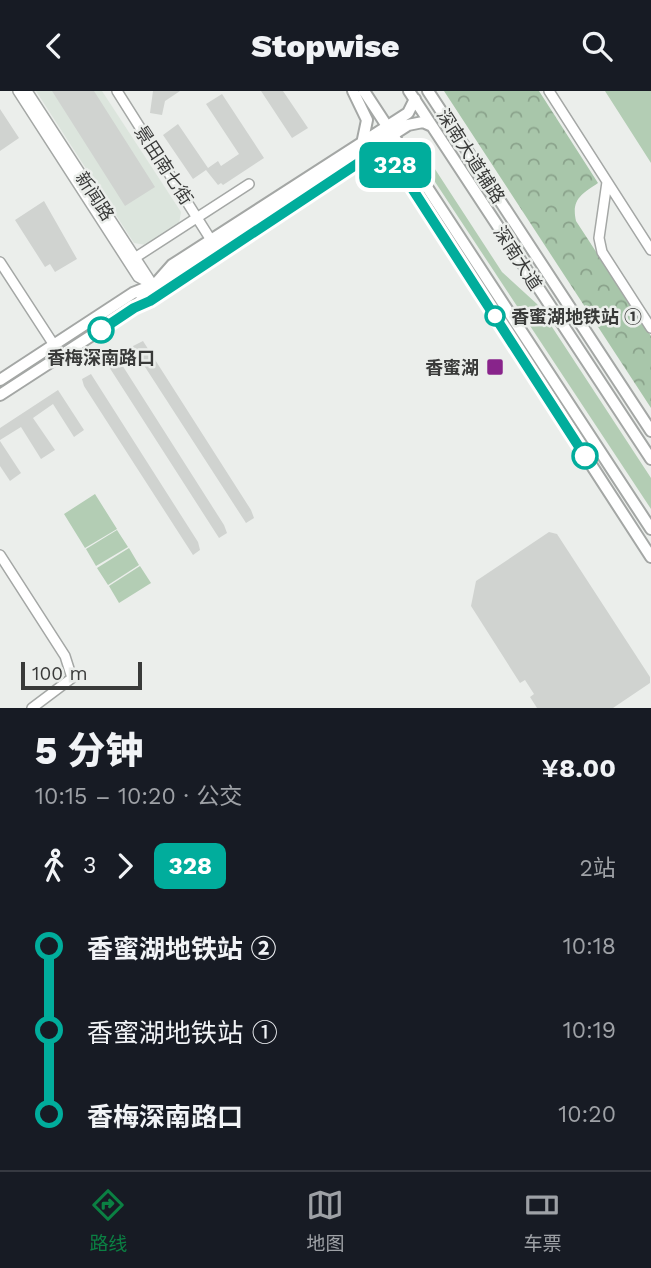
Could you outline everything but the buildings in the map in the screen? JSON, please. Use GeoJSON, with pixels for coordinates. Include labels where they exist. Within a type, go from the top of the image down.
{"type":"FeatureCollection","features":[{"type":"Feature","properties":{"kind":"main road"},"geometry":{"type":"LineString","coordinates":[[353,91],[367,120],[359,155]]}},
{"type":"Feature","properties":{"kind":"main road","name":"深南大道"},"geometry":{"type":"LineString","coordinates":[[364,91],[651,529]]}},
{"type":"Feature","properties":{"kind":"main road","name":"深南大道辅路"},"geometry":{"type":"LineString","coordinates":[[428,91],[651,431]]}},
{"type":"Feature","properties":{"kind":"main road"},"geometry":{"type":"LineString","coordinates":[[0,380],[136,292],[174,275],[359,155],[411,111],[412,95]]}},
{"type":"Feature","properties":{"kind":"main road","name":"深南大道"},"geometry":{"type":"LineString","coordinates":[[412,95],[651,459]]}},
{"type":"Feature","properties":{"kind":"main road"},"geometry":{"type":"LineString","coordinates":[[134,308],[172,265],[363,141],[418,122],[432,126]]}},
{"type":"Feature","properties":{"kind":"main road"},"geometry":{"type":"LineString","coordinates":[[404,152],[419,198]]}},
{"type":"Feature","properties":{"kind":"main road"},"geometry":{"type":"LineString","coordinates":[[0,395],[134,308],[150,301],[368,158],[381,157],[392,162],[449,242],[651,557]]}},
{"type":"Feature","properties":{"kind":"main road"},"geometry":{"type":"LineString","coordinates":[[449,242],[484,274]]}},
{"type":"Feature","properties":{"kind":"main road"},"geometry":{"type":"LineString","coordinates":[[542,363],[559,417]]}},
{"type":"Feature","properties":{"kind":"street","name":"新闻路"},"geometry":{"type":"LineString","coordinates":[[18,91],[132,259],[153,285]]}},
{"type":"Feature","properties":{"kind":"street","name":"新闻路"},"geometry":{"type":"LineString","coordinates":[[27,91],[132,259],[138,277],[153,285]]}},
{"type":"Feature","properties":{"kind":"street","name":"景田南七街"},"geometry":{"type":"LineString","coordinates":[[117,91],[211,240]]}},
{"type":"Feature","properties":{"kind":"street"},"geometry":{"type":"LineString","coordinates":[[549,91],[651,250]]}},
{"type":"Feature","properties":{"kind":"street"},"geometry":{"type":"LineString","coordinates":[[607,182],[599,238],[602,252],[651,328]]}},
{"type":"Feature","properties":{"kind":"street"},"geometry":{"type":"LineString","coordinates":[[132,259],[249,184]]}},
{"type":"Feature","properties":{"kind":"street"},"geometry":{"type":"LineString","coordinates":[[0,262],[54,345]]}},
{"type":"Feature","properties":{"kind":"street"},"geometry":{"type":"LineString","coordinates":[[136,292],[141,285],[138,277]]}},
{"type":"Feature","properties":{"kind":"street"},"geometry":{"type":"LineString","coordinates":[[0,555],[65,656],[72,678],[32,708]]}},
{"type":"Feature","properties":{"kind":"shaded area"},"geometry":{"type":"Polygon","coordinates":[[[36,91],[102,91],[181,212],[179,224],[146,245],[134,243],[36,91]]]}},
{"type":"Feature","properties":{"kind":"green space"},"geometry":{"type":"Polygon","coordinates":[[[444,91],[539,91],[598,183],[579,198],[575,207],[576,221],[651,336],[651,408],[444,91]]]}},
{"type":"Feature","properties":{"kind":"green space"},"geometry":{"type":"Polygon","coordinates":[[[605,91],[651,91],[651,163],[605,91]]]}},
{"type":"Feature","properties":{"kind":"green space"},"geometry":{"type":"Polygon","coordinates":[[[418,143],[502,272],[537,304],[651,478],[651,509],[412,147],[418,143]]]}},
{"type":"Feature","properties":{"kind":"green space"},"geometry":{"type":"Polygon","coordinates":[[[95,494],[117,529],[85,548],[64,514],[95,494]]]}},
{"type":"Feature","properties":{"kind":"green space"},"geometry":{"type":"Polygon","coordinates":[[[117,530],[128,547],[96,566],[86,549],[117,530]]]}},
{"type":"Feature","properties":{"kind":"green space"},"geometry":{"type":"Polygon","coordinates":[[[129,548],[139,565],[108,585],[97,568],[129,548]]]}},
{"type":"Feature","properties":{"kind":"green space"},"geometry":{"type":"Polygon","coordinates":[[[140,566],[151,583],[119,603],[109,586],[140,566]]]}},
{"type":"Feature","properties":{"kind":"bus line","name":"328"},"geometry":{"type":"LineString","coordinates":[[101,330],[134,308],[150,301],[360,162],[381,157],[396,166],[449,242],[585,456]]}},
{"type":"Feature","properties":{"kind":"place","name":"香蜜湖地铁站 ①"},"geometry":{"type":"Point","coordinates":[495,316]}},
{"type":"Feature","properties":{"kind":"place","name":"香梅深南路口"},"geometry":{"type":"Point","coordinates":[101,330]}},
{"type":"Feature","properties":{"kind":"place","name":"香蜜湖"},"geometry":{"type":"Point","coordinates":[495,367]}}]}
